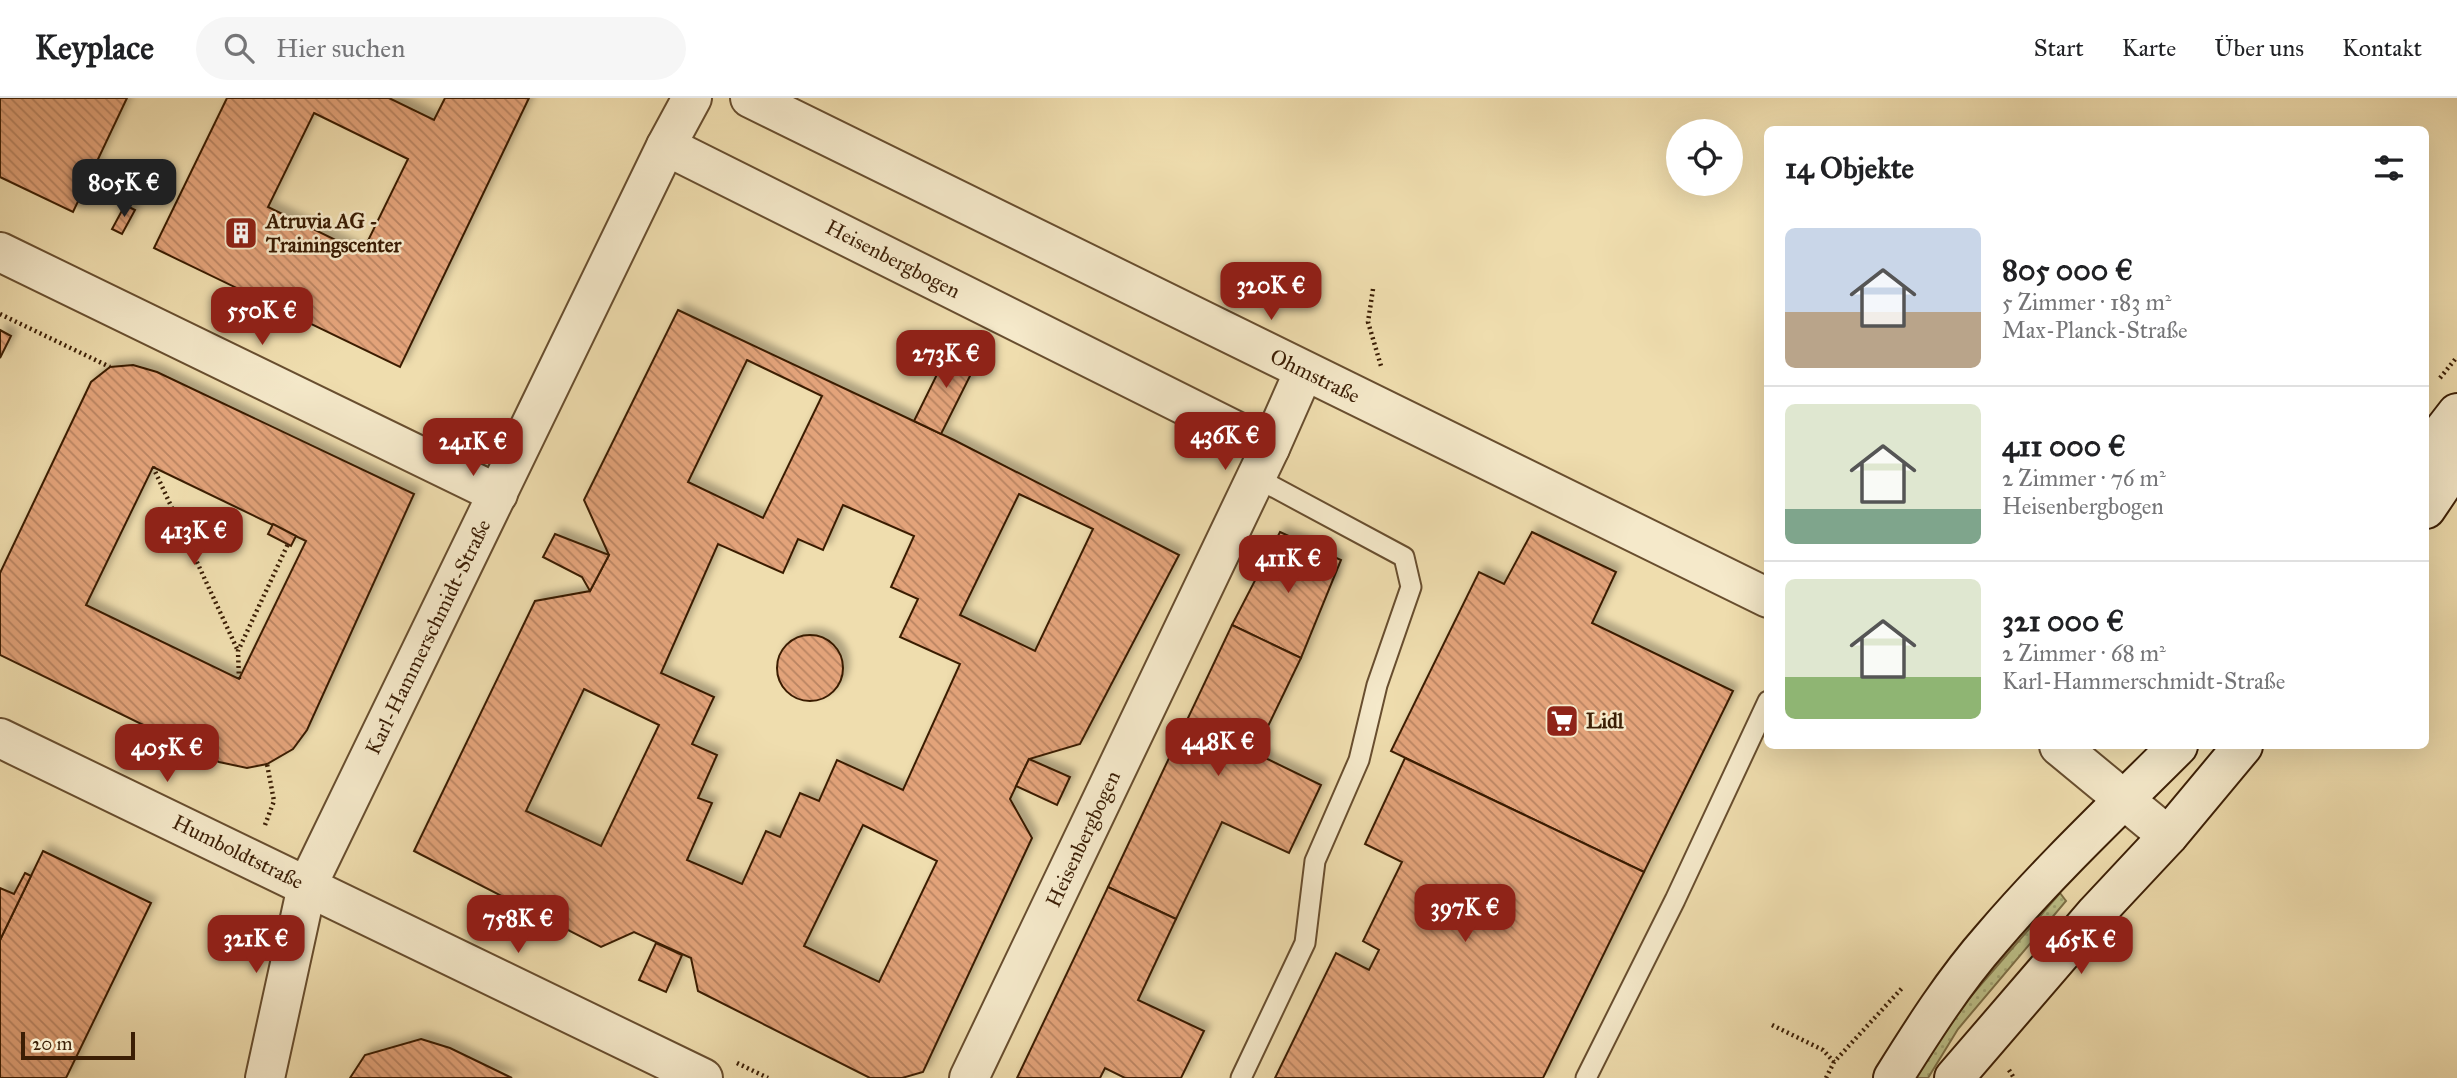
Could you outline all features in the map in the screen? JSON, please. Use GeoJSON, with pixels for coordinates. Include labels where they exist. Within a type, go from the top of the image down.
{"type":"FeatureCollection","features":[{"type":"Feature","properties":{"kind":"street","name":"Karl-Hammerschmidt-Straße"},"geometry":{"type":"LineString","coordinates":[[265,1078],[307,886],[666,146],[692,98]]}},
{"type":"Feature","properties":{"kind":"street","name":"Ohmstraße"},"geometry":{"type":"LineString","coordinates":[[750,98],[1764,596]]}},
{"type":"Feature","properties":{"kind":"street","name":"Heisenbergbogen"},"geometry":{"type":"LineString","coordinates":[[666,146],[1262,463]]}},
{"type":"Feature","properties":{"kind":"street"},"geometry":{"type":"LineString","coordinates":[[0,253],[498,494]]}},
{"type":"Feature","properties":{"kind":"street","name":"Heisenbergbogen"},"geometry":{"type":"LineString","coordinates":[[969,1078],[1304,371]]}},
{"type":"Feature","properties":{"kind":"street"},"geometry":{"type":"LineString","coordinates":[[2429,449],[2457,413]]}},
{"type":"Feature","properties":{"kind":"street"},"geometry":{"type":"LineString","coordinates":[[2429,505],[2457,463]]}},
{"type":"Feature","properties":{"kind":"street","name":"Humboldtstraße"},"geometry":{"type":"LineString","coordinates":[[0,738],[703,1078]]}},
{"type":"Feature","properties":{"kind":"street"},"geometry":{"type":"LineString","coordinates":[[2063,749],[2168,836]]}},
{"type":"Feature","properties":{"kind":"street"},"geometry":{"type":"LineString","coordinates":[[1893,1078],[1930,1019],[1990,940],[2052,870],[2175,749]]}},
{"type":"Feature","properties":{"kind":"street"},"geometry":{"type":"LineString","coordinates":[[1954,1078],[2096,914],[2168,836],[2240,749]]}},
{"type":"Feature","properties":{"kind":"lane"},"geometry":{"type":"LineString","coordinates":[[1241,1078],[1305,943],[1315,861],[1359,760],[1377,685],[1411,587],[1404,557],[1262,463]]}},
{"type":"Feature","properties":{"kind":"lane"},"geometry":{"type":"LineString","coordinates":[[1586,1078],[1675,900],[1764,710]]}},
{"type":"Feature","properties":{"kind":"path"},"geometry":{"type":"LineString","coordinates":[[1373,289],[1368,322],[1396,417]]}},
{"type":"Feature","properties":{"kind":"path"},"geometry":{"type":"LineString","coordinates":[[0,314],[110,367]]}},
{"type":"Feature","properties":{"kind":"path"},"geometry":{"type":"LineString","coordinates":[[153,467],[238,651],[239,679]]}},
{"type":"Feature","properties":{"kind":"path"},"geometry":{"type":"LineString","coordinates":[[238,651],[288,544]]}},
{"type":"Feature","properties":{"kind":"path"},"geometry":{"type":"LineString","coordinates":[[252,858],[274,801],[267,764]]}},
{"type":"Feature","properties":{"kind":"path"},"geometry":{"type":"LineString","coordinates":[[1772,1026],[1823,1049],[1834,1062]]}},
{"type":"Feature","properties":{"kind":"green space"},"geometry":{"type":"Polygon","coordinates":[[[2060,893],[2066,901],[1958,1029],[1928,1078],[1914,1078],[1947,1024],[2060,893]]]}},
{"type":"Feature","properties":{"kind":"building"},"geometry":{"type":"Polygon","coordinates":[[[0,98],[127,98],[73,212],[0,177],[0,98]]]}},
{"type":"Feature","properties":{"kind":"building","name":"Atruvia AG - Trainingscenter"},"geometry":{"type":"Polygon","coordinates":[[[227,98],[389,98],[434,120],[445,98],[529,98],[400,367],[154,248],[227,98]],[[314,113],[268,207],[362,253],[408,159],[314,113]]]}},
{"type":"Feature","properties":{"kind":"building"},"geometry":{"type":"Polygon","coordinates":[[[125,205],[135,210],[122,234],[112,229],[125,205]]]}},
{"type":"Feature","properties":{"kind":"building"},"geometry":{"type":"Polygon","coordinates":[[[678,310],[954,440],[1179,555],[1080,744],[1029,759],[1010,799],[1032,838],[923,1072],[902,1078],[870,1078],[698,991],[691,958],[634,932],[601,947],[414,851],[535,601],[590,591],[609,555],[584,500],[678,310]],[[747,360],[688,482],[763,518],[822,396],[747,360]],[[1019,494],[960,615],[1035,651],[1093,529],[1019,494]],[[843,505],[823,550],[798,539],[783,573],[718,544],[661,673],[714,697],[692,744],[717,755],[698,798],[712,803],[687,860],[742,884],[766,831],[780,837],[800,793],[819,801],[837,760],[903,790],[960,664],[900,637],[918,599],[891,587],[914,536],[843,505]],[[584,689],[526,811],[601,846],[659,725],[584,689]],[[863,825],[804,946],[879,982],[937,861],[863,825]]]}},
{"type":"Feature","properties":{"kind":"building"},"geometry":{"type":"Polygon","coordinates":[[[0,330],[11,336],[0,358],[0,330]]]}},
{"type":"Feature","properties":{"kind":"building"},"geometry":{"type":"Polygon","coordinates":[[[951,346],[978,360],[941,434],[914,421],[951,346]]]}},
{"type":"Feature","properties":{"kind":"building"},"geometry":{"type":"Polygon","coordinates":[[[133,365],[157,372],[414,494],[307,730],[293,749],[267,764],[247,768],[219,762],[0,655],[0,573],[91,382],[110,367],[133,365]],[[153,467],[86,605],[239,679],[306,541],[153,467]]]}},
{"type":"Feature","properties":{"kind":"building"},"geometry":{"type":"Polygon","coordinates":[[[273,524],[296,536],[291,546],[268,534],[273,524]]]}},
{"type":"Feature","properties":{"kind":"building"},"geometry":{"type":"Polygon","coordinates":[[[1280,532],[1341,560],[1301,658],[1232,625],[1280,532]]]}},
{"type":"Feature","properties":{"kind":"building","name":"Lidl"},"geometry":{"type":"Polygon","coordinates":[[[1532,532],[1616,572],[1592,623],[1733,691],[1644,872],[1391,751],[1479,572],[1504,584],[1532,532]]]}},
{"type":"Feature","properties":{"kind":"building"},"geometry":{"type":"Polygon","coordinates":[[[555,534],[609,555],[590,591],[582,577],[543,557],[555,534]]]}},
{"type":"Feature","properties":{"kind":"building"},"geometry":{"type":"Polygon","coordinates":[[[1232,625],[1301,658],[1255,753],[1321,785],[1289,853],[1222,822],[1176,919],[1108,887],[1232,625]]]}},
{"type":"Feature","properties":{"kind":"building"},"geometry":{"type":"Polygon","coordinates":[[[810,635],[833,645],[843,668],[833,691],[810,701],[787,691],[777,668],[787,645],[810,635]]]}},
{"type":"Feature","properties":{"kind":"building"},"geometry":{"type":"Polygon","coordinates":[[[1405,758],[1644,872],[1543,1078],[1275,1078],[1336,953],[1369,970],[1379,950],[1363,941],[1402,862],[1365,844],[1405,758]]]}},
{"type":"Feature","properties":{"kind":"building"},"geometry":{"type":"Polygon","coordinates":[[[1029,759],[1070,777],[1057,805],[1016,786],[1029,759]]]}},
{"type":"Feature","properties":{"kind":"building"},"geometry":{"type":"Polygon","coordinates":[[[43,851],[151,903],[66,1078],[0,1078],[0,940],[43,851]]]}},
{"type":"Feature","properties":{"kind":"building"},"geometry":{"type":"Polygon","coordinates":[[[25,873],[31,876],[0,940],[0,888],[14,894],[25,873]]]}},
{"type":"Feature","properties":{"kind":"building"},"geometry":{"type":"Polygon","coordinates":[[[1108,887],[1176,919],[1138,1000],[1204,1031],[1181,1078],[1125,1078],[1105,1068],[1100,1078],[1017,1078],[1108,887]]]}},
{"type":"Feature","properties":{"kind":"building"},"geometry":{"type":"Polygon","coordinates":[[[656,943],[682,955],[666,992],[639,980],[656,943]]]}},
{"type":"Feature","properties":{"kind":"building"},"geometry":{"type":"Polygon","coordinates":[[[421,1039],[450,1048],[512,1078],[350,1078],[365,1055],[421,1039]]]}},
{"type":"Feature","properties":{"kind":"place","name":"Atruvia AG - Trainingscenter"},"geometry":{"type":"Point","coordinates":[241,233]}},
{"type":"Feature","properties":{"kind":"place","name":"Lidl"},"geometry":{"type":"Point","coordinates":[1562,721]}}]}
